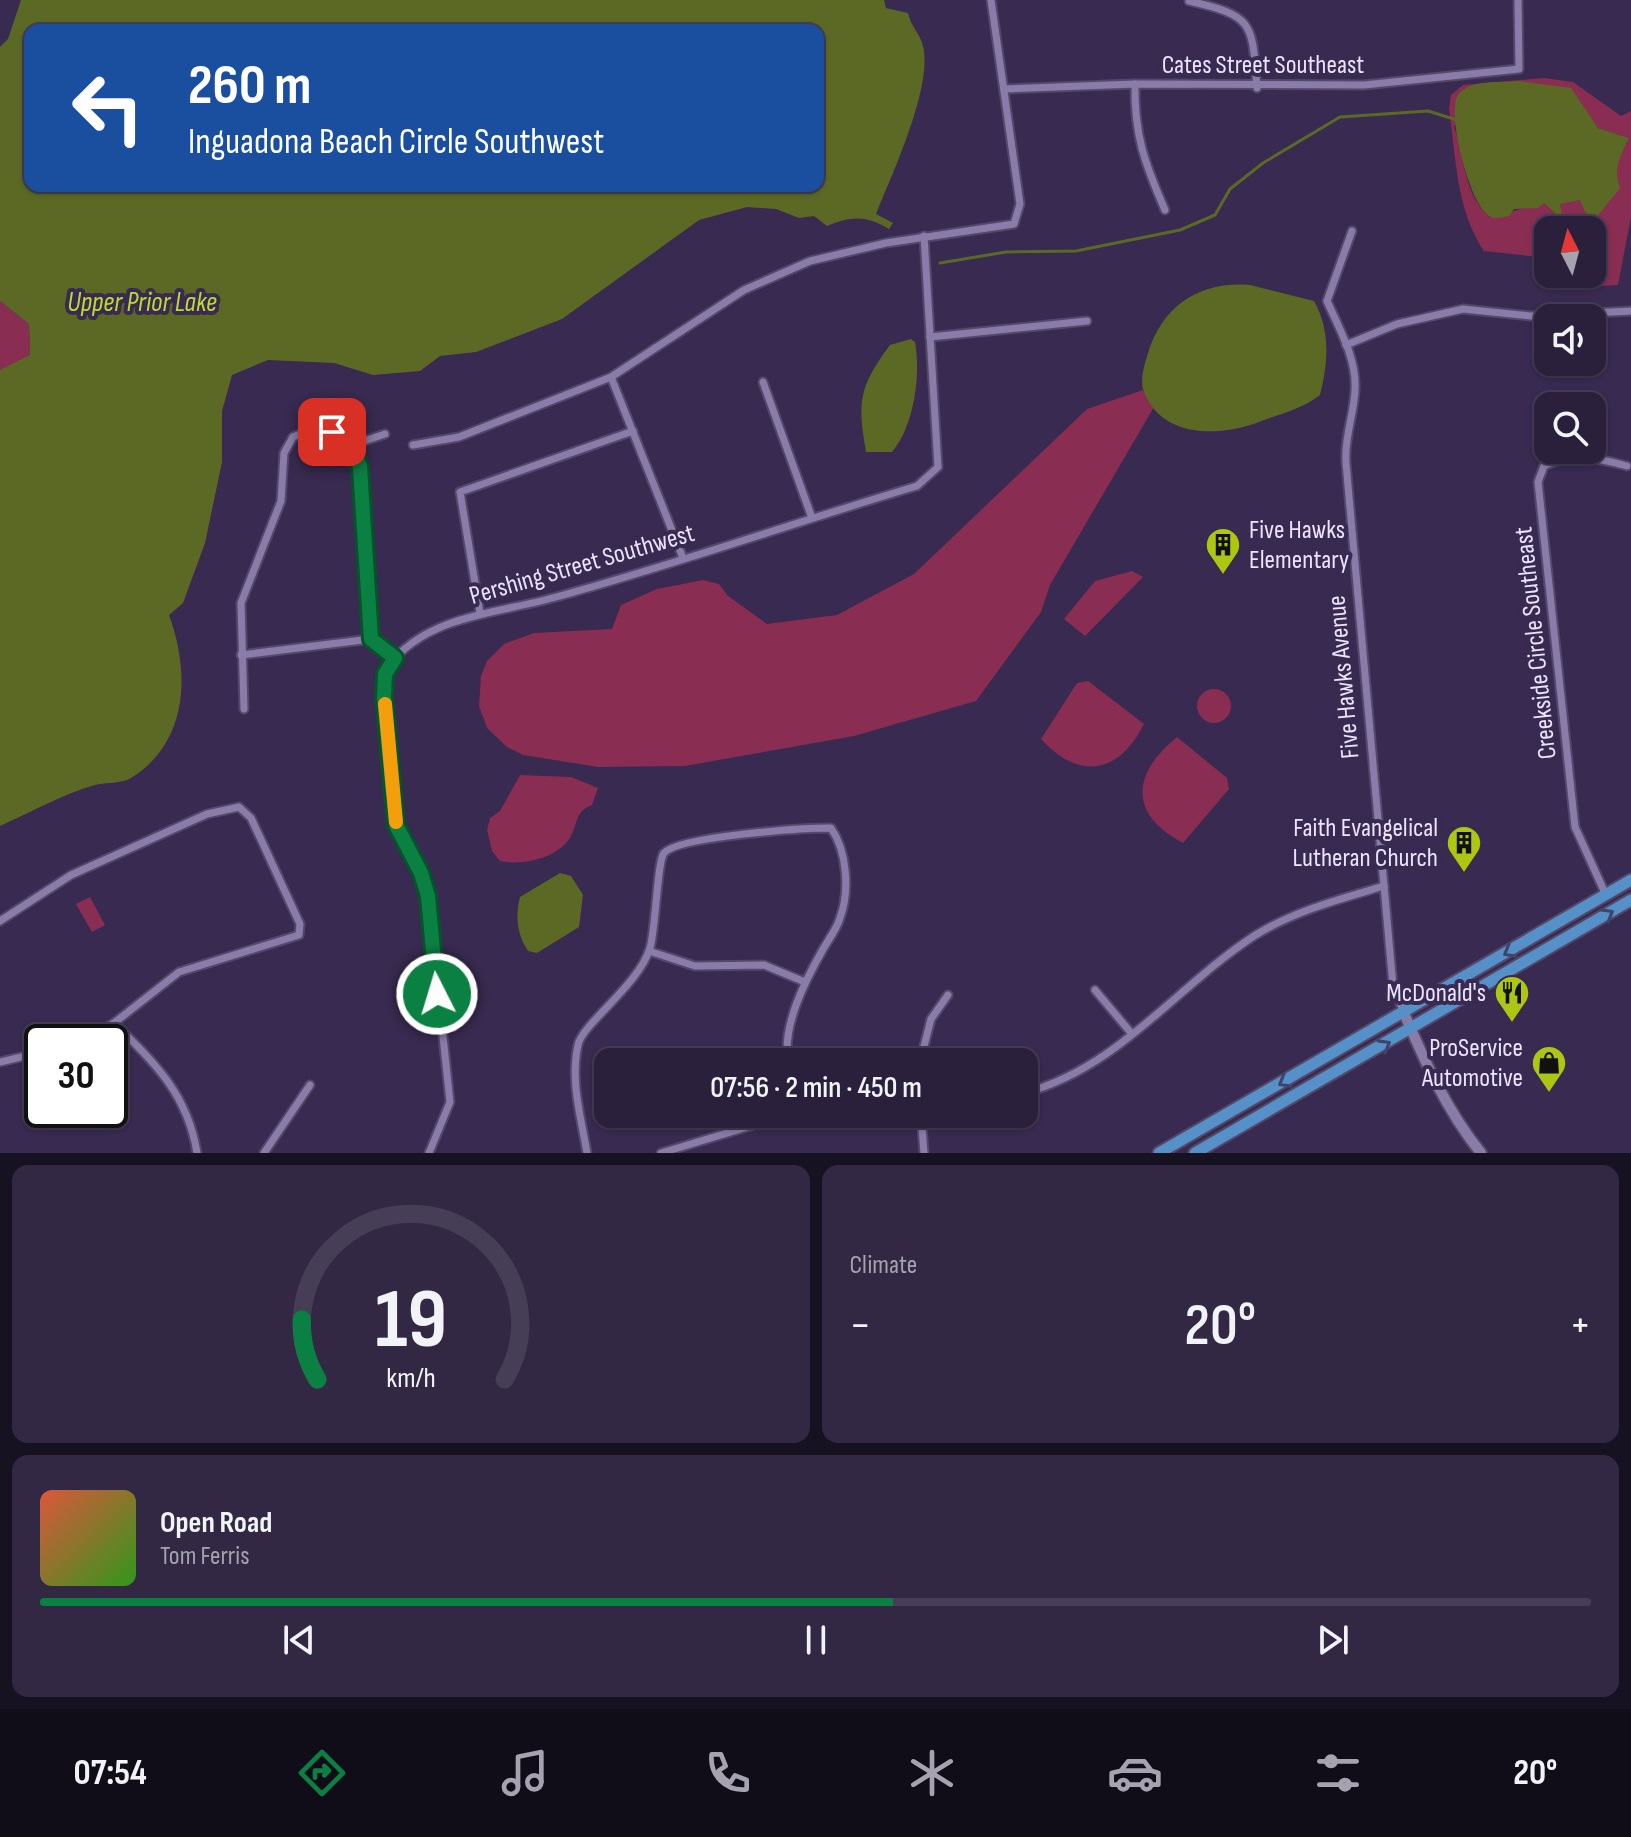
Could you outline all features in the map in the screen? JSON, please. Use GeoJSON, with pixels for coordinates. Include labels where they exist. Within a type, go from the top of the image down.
{"type":"FeatureCollection","features":[{"type":"Feature","properties":{"kind":"main road"},"geometry":{"type":"LineString","coordinates":[[1159,1153],[1631,880]]}},
{"type":"Feature","properties":{"kind":"main road"},"geometry":{"type":"LineString","coordinates":[[1195,1153],[1631,900]]}},
{"type":"Feature","properties":{"kind":"main road","name":"Five Hawks Avenue"},"geometry":{"type":"LineString","coordinates":[[1404,1013],[1434,1081],[1464,1132],[1481,1153]]}},
{"type":"Feature","properties":{"kind":"street"},"geometry":{"type":"LineString","coordinates":[[413,445],[459,437],[611,377],[744,290],[810,261],[924,236],[1014,224],[1020,204],[991,0]]}},
{"type":"Feature","properties":{"kind":"street","name":"Cates Street Southeast"},"geometry":{"type":"LineString","coordinates":[[1005,89],[1135,84],[1257,88],[1364,85],[1519,69],[1518,0]]}},
{"type":"Feature","properties":{"kind":"street"},"geometry":{"type":"LineString","coordinates":[[1189,1],[1224,9],[1241,18],[1253,36],[1257,88]]}},
{"type":"Feature","properties":{"kind":"street"},"geometry":{"type":"LineString","coordinates":[[1135,84],[1134,120],[1140,152],[1165,210]]}},
{"type":"Feature","properties":{"kind":"street","name":"Five Hawks Avenue"},"geometry":{"type":"LineString","coordinates":[[1352,231],[1327,301],[1346,345],[1355,390],[1344,440],[1393,986],[1404,1013]]}},
{"type":"Feature","properties":{"kind":"street"},"geometry":{"type":"LineString","coordinates":[[924,236],[930,337],[1087,321]]}},
{"type":"Feature","properties":{"kind":"street"},"geometry":{"type":"LineString","coordinates":[[1346,345],[1397,324],[1463,309],[1531,316],[1631,311]]}},
{"type":"Feature","properties":{"kind":"street","name":"Pershing Street Southwest"},"geometry":{"type":"LineString","coordinates":[[395,658],[410,642],[424,634],[480,613],[554,598],[917,486],[938,467],[930,337]]}},
{"type":"Feature","properties":{"kind":"street"},"geometry":{"type":"LineString","coordinates":[[611,377],[683,558]]}},
{"type":"Feature","properties":{"kind":"street"},"geometry":{"type":"LineString","coordinates":[[763,382],[812,518]]}},
{"type":"Feature","properties":{"kind":"street"},"geometry":{"type":"LineString","coordinates":[[244,709],[241,603],[281,501],[284,453],[293,437],[312,429],[332,432],[352,445],[360,467],[371,639]]}},
{"type":"Feature","properties":{"kind":"street"},"geometry":{"type":"LineString","coordinates":[[480,613],[468,558],[460,492],[633,431]]}},
{"type":"Feature","properties":{"kind":"street"},"geometry":{"type":"LineString","coordinates":[[352,445],[385,434]]}},
{"type":"Feature","properties":{"kind":"street","name":"Creekside Circle Southeast"},"geometry":{"type":"LineString","coordinates":[[1606,895],[1575,827],[1538,482],[1544,466],[1559,459],[1596,457],[1627,466]]}},
{"type":"Feature","properties":{"kind":"street"},"geometry":{"type":"LineString","coordinates":[[241,655],[371,639],[395,658],[385,674],[384,697],[396,825],[421,873],[428,896],[450,1102],[429,1153]]}},
{"type":"Feature","properties":{"kind":"street"},"geometry":{"type":"LineString","coordinates":[[0,921],[71,875],[207,814],[239,807],[251,818],[300,924],[299,935],[179,972],[114,1023],[144,1052],[186,1107],[197,1153]]}},
{"type":"Feature","properties":{"kind":"street"},"geometry":{"type":"LineString","coordinates":[[587,1153],[574,1074],[579,1040],[630,986],[649,951],[658,911],[657,867],[665,853],[702,840],[810,828],[831,828],[840,841],[845,872],[840,918],[805,982],[793,1021],[790,1048]]}},
{"type":"Feature","properties":{"kind":"street"},"geometry":{"type":"LineString","coordinates":[[1038,1088],[1076,1075],[1256,935],[1317,905],[1384,886]]}},
{"type":"Feature","properties":{"kind":"street"},"geometry":{"type":"LineString","coordinates":[[649,951],[695,966],[764,965],[805,982]]}},
{"type":"Feature","properties":{"kind":"street"},"geometry":{"type":"LineString","coordinates":[[1095,990],[1132,1034]]}},
{"type":"Feature","properties":{"kind":"street"},"geometry":{"type":"LineString","coordinates":[[924,1048],[931,1019],[948,995]]}},
{"type":"Feature","properties":{"kind":"street"},"geometry":{"type":"LineString","coordinates":[[0,1062],[24,1056]]}},
{"type":"Feature","properties":{"kind":"street"},"geometry":{"type":"LineString","coordinates":[[264,1153],[310,1085]]}},
{"type":"Feature","properties":{"kind":"street"},"geometry":{"type":"LineString","coordinates":[[661,1153],[744,1128]]}},
{"type":"Feature","properties":{"kind":"street"},"geometry":{"type":"LineString","coordinates":[[922,1128],[924,1153]]}},
{"type":"Feature","properties":{"kind":"shaded area"},"geometry":{"type":"Polygon","coordinates":[[[1544,78],[1573,82],[1621,116],[1631,111],[1631,217],[1618,285],[1606,286],[1606,216],[1562,216],[1560,204],[1580,200],[1616,176],[1618,159],[1629,138],[1598,128],[1592,119],[1454,126],[1470,187],[1481,208],[1490,217],[1544,203],[1558,216],[1534,216],[1534,256],[1484,251],[1462,201],[1449,109],[1451,95],[1463,85],[1544,78]]]}},
{"type":"Feature","properties":{"kind":"shaded area"},"geometry":{"type":"Polygon","coordinates":[[[0,301],[29,324],[30,356],[0,370],[0,301]]]}},
{"type":"Feature","properties":{"kind":"shaded area"},"geometry":{"type":"Polygon","coordinates":[[[1143,390],[1154,407],[1050,585],[1041,612],[976,701],[854,736],[685,766],[598,767],[523,755],[507,747],[487,728],[479,706],[481,676],[487,661],[504,644],[534,633],[612,629],[621,605],[657,589],[703,580],[719,584],[728,596],[767,624],[837,615],[914,574],[1087,409],[1143,390]]]}},
{"type":"Feature","properties":{"kind":"shaded area"},"geometry":{"type":"Polygon","coordinates":[[[1132,571],[1143,577],[1085,636],[1064,619],[1095,581],[1132,571]]]}},
{"type":"Feature","properties":{"kind":"shaded area"},"geometry":{"type":"Polygon","coordinates":[[[1088,681],[1144,724],[1123,753],[1097,766],[1070,761],[1041,739],[1077,683],[1088,681]]]}},
{"type":"Feature","properties":{"kind":"shaded area"},"geometry":{"type":"Polygon","coordinates":[[[1214,689],[1226,694],[1231,706],[1226,718],[1214,723],[1202,718],[1197,706],[1202,694],[1214,689]]]}},
{"type":"Feature","properties":{"kind":"shaded area"},"geometry":{"type":"Polygon","coordinates":[[[1177,737],[1227,778],[1229,789],[1183,843],[1153,820],[1145,807],[1142,793],[1151,765],[1177,737]]]}},
{"type":"Feature","properties":{"kind":"shaded area"},"geometry":{"type":"Polygon","coordinates":[[[520,775],[571,777],[598,788],[592,805],[580,813],[572,834],[559,849],[530,861],[500,861],[492,851],[487,830],[490,818],[500,811],[520,775]]]}},
{"type":"Feature","properties":{"kind":"shaded area"},"geometry":{"type":"Polygon","coordinates":[[[90,897],[105,925],[92,932],[76,904],[90,897]]]}},
{"type":"Feature","properties":{"kind":"water","name":"Upper Prior Lake"},"geometry":{"type":"Polygon","coordinates":[[[21,0],[884,0],[886,8],[908,13],[922,42],[925,63],[917,107],[876,214],[893,223],[889,229],[858,218],[827,226],[814,216],[799,218],[776,209],[747,207],[699,220],[562,319],[476,352],[440,356],[420,371],[373,375],[334,363],[268,360],[232,375],[222,411],[222,462],[205,543],[183,603],[169,615],[180,659],[180,704],[174,726],[150,763],[131,778],[83,789],[0,826],[0,370],[30,355],[29,324],[0,301],[0,47],[8,39],[21,0]]]}},
{"type":"Feature","properties":{"kind":"water"},"geometry":{"type":"Polygon","coordinates":[[[1518,81],[1571,88],[1598,128],[1629,138],[1617,169],[1620,188],[1597,216],[1585,212],[1580,200],[1560,204],[1562,216],[1558,216],[1544,203],[1538,208],[1514,209],[1509,216],[1500,218],[1493,218],[1483,210],[1475,197],[1462,159],[1455,105],[1463,90],[1494,82],[1518,81]]]}},
{"type":"Feature","properties":{"kind":"water"},"geometry":{"type":"Polygon","coordinates":[[[1250,285],[1314,301],[1323,324],[1326,347],[1320,395],[1291,411],[1226,430],[1192,430],[1163,417],[1151,405],[1142,380],[1148,353],[1163,322],[1174,309],[1200,292],[1215,287],[1250,285]]]}},
{"type":"Feature","properties":{"kind":"water"},"geometry":{"type":"Polygon","coordinates":[[[911,339],[915,342],[917,369],[914,400],[906,428],[892,452],[866,452],[861,407],[866,384],[890,345],[911,339]]]}},
{"type":"Feature","properties":{"kind":"water"},"geometry":{"type":"Polygon","coordinates":[[[560,873],[571,876],[583,895],[579,927],[537,953],[528,951],[518,925],[520,897],[560,873]]]}},
{"type":"Feature","properties":{"kind":"waterway"},"geometry":{"type":"LineString","coordinates":[[940,263],[1006,252],[1076,251],[1180,230],[1215,215],[1230,189],[1263,163],[1340,117],[1428,111],[1457,120]]}},
{"type":"Feature","properties":{"kind":"slow traffic"},"geometry":{"type":"LineString","coordinates":[[385,704],[396,822]]}},
{"type":"Feature","properties":{"kind":"place","name":"Five Hawks Elementary"},"geometry":{"type":"Point","coordinates":[1223,576]}},
{"type":"Feature","properties":{"kind":"place","name":"Faith Evangelical Lutheran Church"},"geometry":{"type":"Point","coordinates":[1464,874]}},
{"type":"Feature","properties":{"kind":"place","name":"McDonald's"},"geometry":{"type":"Point","coordinates":[1512,1024]}},
{"type":"Feature","properties":{"kind":"place","name":"ProService Automotive"},"geometry":{"type":"Point","coordinates":[1549,1094]}},
{"type":"Feature","properties":{"kind":"route"},"geometry":{"type":"LineString","coordinates":[[332,432],[352,445],[360,467],[371,639],[395,658],[385,674],[384,697],[396,825],[421,873],[428,896],[437,994]]}}]}
